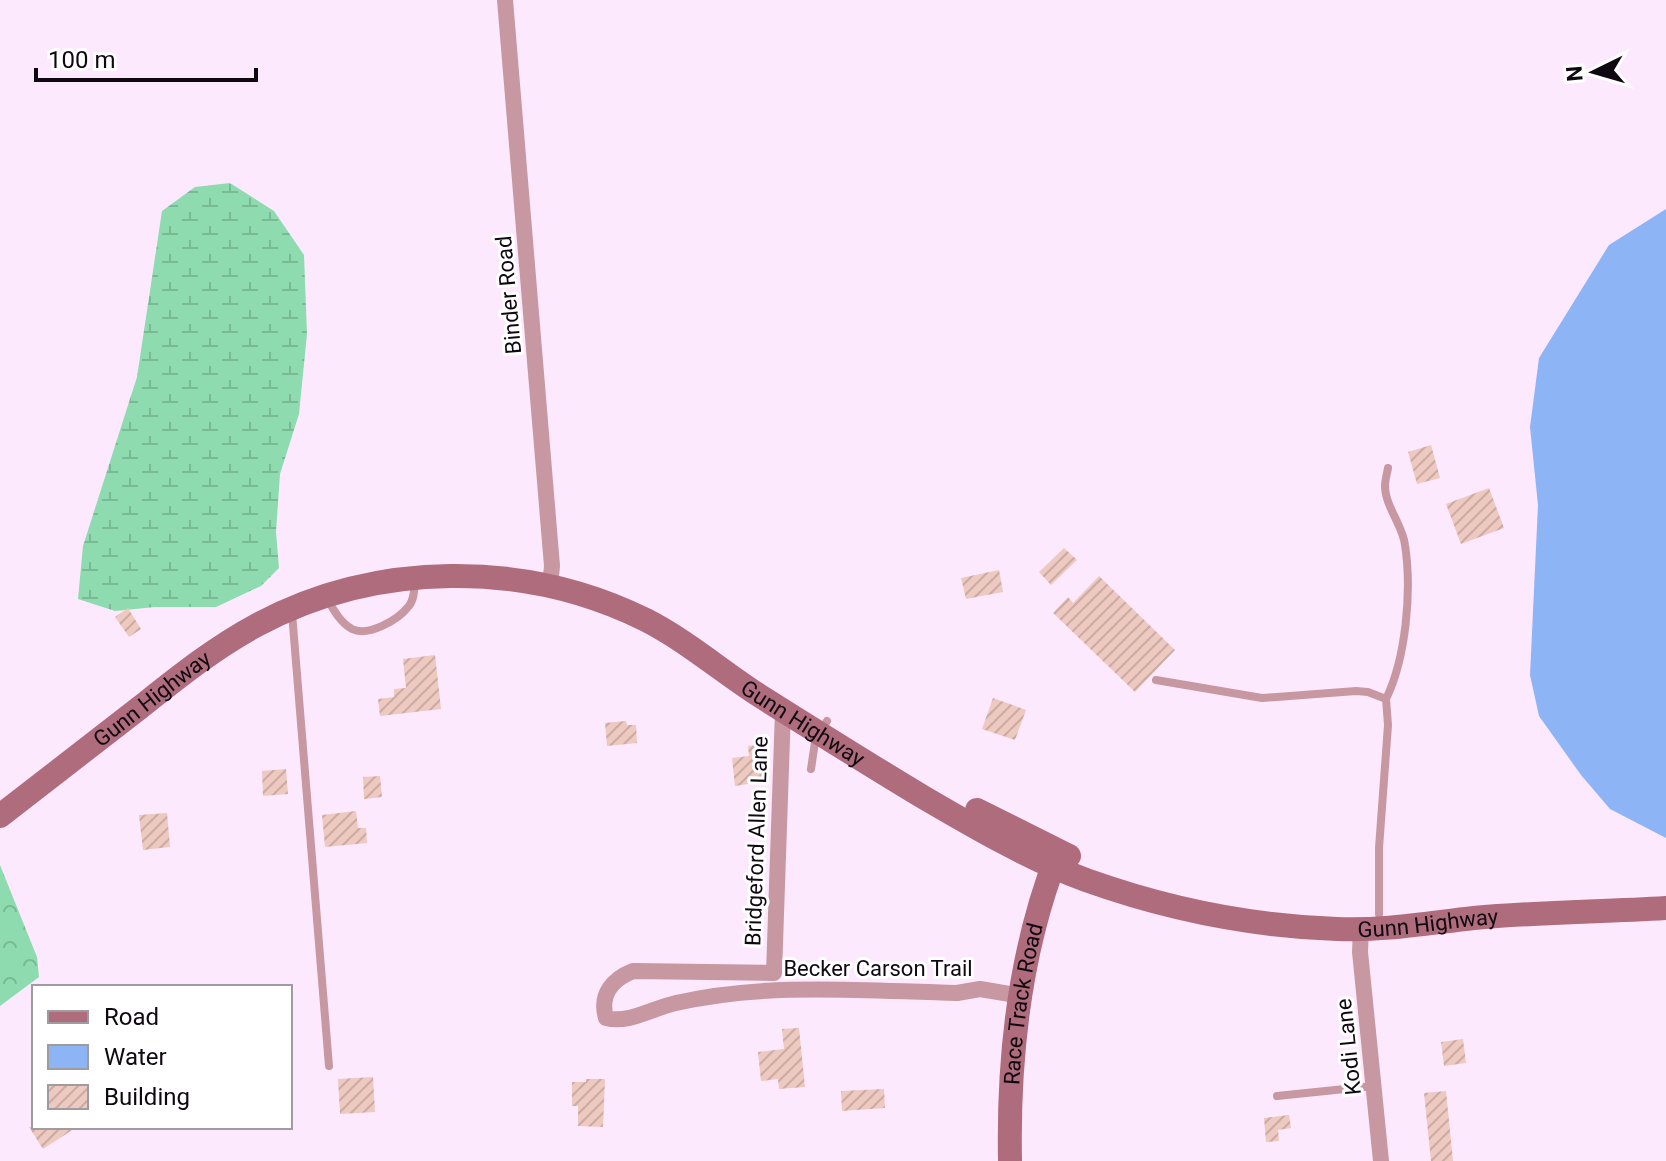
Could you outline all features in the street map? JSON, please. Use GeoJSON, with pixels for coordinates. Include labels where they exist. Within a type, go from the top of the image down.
{"type":"FeatureCollection","features":[{"type":"Feature","properties":{"kind":"main road","name":"Gunn Highway"},"geometry":{"type":"LineString","coordinates":[[0,816],[192,667],[256,626],[326,596],[379,583],[415,578],[486,577],[550,586],[623,609],[684,642],[783,710],[823,727],[956,817],[1056,859],[1195,895],[1370,922],[1666,908]]}},
{"type":"Feature","properties":{"kind":"main road"},"geometry":{"type":"LineString","coordinates":[[684,642],[737,667],[823,727]]}},
{"type":"Feature","properties":{"kind":"main road","name":"Race Track Road"},"geometry":{"type":"LineString","coordinates":[[1010,1161],[1011,1090],[1022,996],[1033,934],[1056,859]]}},
{"type":"Feature","properties":{"kind":"street","name":"Binder Road"},"geometry":{"type":"LineString","coordinates":[[505,0],[552,566],[550,586]]}},
{"type":"Feature","properties":{"kind":"street","name":"Bridgeford Allen Lane"},"geometry":{"type":"LineString","coordinates":[[603,1007],[604,997],[617,977],[633,971],[774,973],[783,710]]}},
{"type":"Feature","properties":{"kind":"street","name":"Kodi Lane"},"geometry":{"type":"LineString","coordinates":[[1370,922],[1360,952],[1381,1161]]}},
{"type":"Feature","properties":{"kind":"street","name":"Becker Carson Trail"},"geometry":{"type":"LineString","coordinates":[[603,1007],[606,1018],[616,1021],[674,1003],[732,993],[804,988],[957,993],[980,989],[1022,996]]}},
{"type":"Feature","properties":{"kind":"lane"},"geometry":{"type":"LineString","coordinates":[[1370,922],[1388,725],[1386,699],[1396,678],[1406,618],[1405,542],[1385,488],[1388,468]]}},
{"type":"Feature","properties":{"kind":"lane"},"geometry":{"type":"LineString","coordinates":[[326,596],[342,620],[351,629],[362,632],[389,622],[409,607],[415,578]]}},
{"type":"Feature","properties":{"kind":"lane"},"geometry":{"type":"LineString","coordinates":[[292,609],[329,1066]]}},
{"type":"Feature","properties":{"kind":"lane"},"geometry":{"type":"LineString","coordinates":[[1156,680],[1262,698],[1356,691],[1386,699]]}},
{"type":"Feature","properties":{"kind":"lane"},"geometry":{"type":"LineString","coordinates":[[811,769],[813,750],[823,727]]}},
{"type":"Feature","properties":{"kind":"lane"},"geometry":{"type":"LineString","coordinates":[[1277,1096],[1374,1086]]}},
{"type":"Feature","properties":{"kind":"green space"},"geometry":{"type":"Polygon","coordinates":[[[230,183],[274,211],[304,255],[307,334],[299,414],[280,474],[276,532],[279,568],[261,586],[216,607],[155,607],[115,611],[78,599],[83,546],[137,377],[162,211],[195,187],[230,183]]]}},
{"type":"Feature","properties":{"kind":"green space"},"geometry":{"type":"Polygon","coordinates":[[[0,865],[37,957],[39,977],[0,1006],[0,865]]]}},
{"type":"Feature","properties":{"kind":"water"},"geometry":{"type":"Polygon","coordinates":[[[1666,209],[1666,838],[1610,809],[1581,775],[1539,716],[1530,675],[1538,505],[1530,427],[1539,358],[1609,245],[1666,209]]]}},
{"type":"Feature","properties":{"kind":"building"},"geometry":{"type":"Polygon","coordinates":[[[1431,445],[1440,478],[1417,484],[1408,452],[1431,445]]]}},
{"type":"Feature","properties":{"kind":"building"},"geometry":{"type":"Polygon","coordinates":[[[1489,488],[1504,528],[1461,544],[1446,504],[1489,488]]]}},
{"type":"Feature","properties":{"kind":"building"},"geometry":{"type":"Polygon","coordinates":[[[1064,548],[1077,560],[1051,585],[1039,572],[1064,548]]]}},
{"type":"Feature","properties":{"kind":"building"},"geometry":{"type":"Polygon","coordinates":[[[999,570],[1003,592],[966,599],[961,578],[999,570]]]}},
{"type":"Feature","properties":{"kind":"building"},"geometry":{"type":"Polygon","coordinates":[[[1099,576],[1175,650],[1135,692],[1053,613],[1068,597],[1073,603],[1099,576]]]}},
{"type":"Feature","properties":{"kind":"building"},"geometry":{"type":"Polygon","coordinates":[[[128,608],[141,629],[129,637],[115,617],[128,608]]]}},
{"type":"Feature","properties":{"kind":"building"},"geometry":{"type":"Polygon","coordinates":[[[435,655],[441,709],[380,716],[378,699],[394,697],[394,689],[406,688],[403,659],[435,655]]]}},
{"type":"Feature","properties":{"kind":"building"},"geometry":{"type":"Polygon","coordinates":[[[993,698],[1026,710],[1015,740],[982,729],[993,698]]]}},
{"type":"Feature","properties":{"kind":"building"},"geometry":{"type":"Polygon","coordinates":[[[626,721],[627,725],[636,725],[637,743],[607,746],[605,723],[626,721]]]}},
{"type":"Feature","properties":{"kind":"building"},"geometry":{"type":"Polygon","coordinates":[[[765,744],[769,776],[747,779],[748,784],[735,786],[732,758],[749,756],[748,746],[765,744]]]}},
{"type":"Feature","properties":{"kind":"building"},"geometry":{"type":"Polygon","coordinates":[[[286,769],[288,794],[263,796],[262,771],[286,769]]]}},
{"type":"Feature","properties":{"kind":"building"},"geometry":{"type":"Polygon","coordinates":[[[380,776],[382,797],[364,799],[363,777],[380,776]]]}},
{"type":"Feature","properties":{"kind":"building"},"geometry":{"type":"Polygon","coordinates":[[[356,811],[358,828],[366,828],[367,843],[325,847],[322,815],[356,811]]]}},
{"type":"Feature","properties":{"kind":"building"},"geometry":{"type":"Polygon","coordinates":[[[167,813],[170,847],[143,850],[139,815],[167,813]]]}},
{"type":"Feature","properties":{"kind":"building"},"geometry":{"type":"Polygon","coordinates":[[[799,1028],[805,1087],[779,1089],[778,1079],[761,1081],[758,1052],[784,1049],[782,1029],[799,1028]]]}},
{"type":"Feature","properties":{"kind":"building"},"geometry":{"type":"Polygon","coordinates":[[[1463,1039],[1466,1063],[1444,1066],[1441,1042],[1463,1039]]]}},
{"type":"Feature","properties":{"kind":"building"},"geometry":{"type":"Polygon","coordinates":[[[373,1077],[375,1112],[340,1114],[338,1079],[373,1077]]]}},
{"type":"Feature","properties":{"kind":"building"},"geometry":{"type":"Polygon","coordinates":[[[586,1079],[605,1079],[603,1127],[578,1126],[578,1106],[572,1106],[572,1082],[586,1082],[586,1079]]]}},
{"type":"Feature","properties":{"kind":"building"},"geometry":{"type":"Polygon","coordinates":[[[884,1089],[885,1108],[842,1111],[841,1091],[884,1089]]]}},
{"type":"Feature","properties":{"kind":"building"},"geometry":{"type":"Polygon","coordinates":[[[1446,1091],[1453,1161],[1431,1161],[1424,1093],[1446,1091]]]}},
{"type":"Feature","properties":{"kind":"building"},"geometry":{"type":"Polygon","coordinates":[[[1289,1115],[1291,1128],[1278,1130],[1279,1141],[1266,1142],[1264,1118],[1289,1115]]]}},
{"type":"Feature","properties":{"kind":"building"},"geometry":{"type":"Polygon","coordinates":[[[29,1127],[74,1129],[43,1149],[29,1127]]]}}]}
